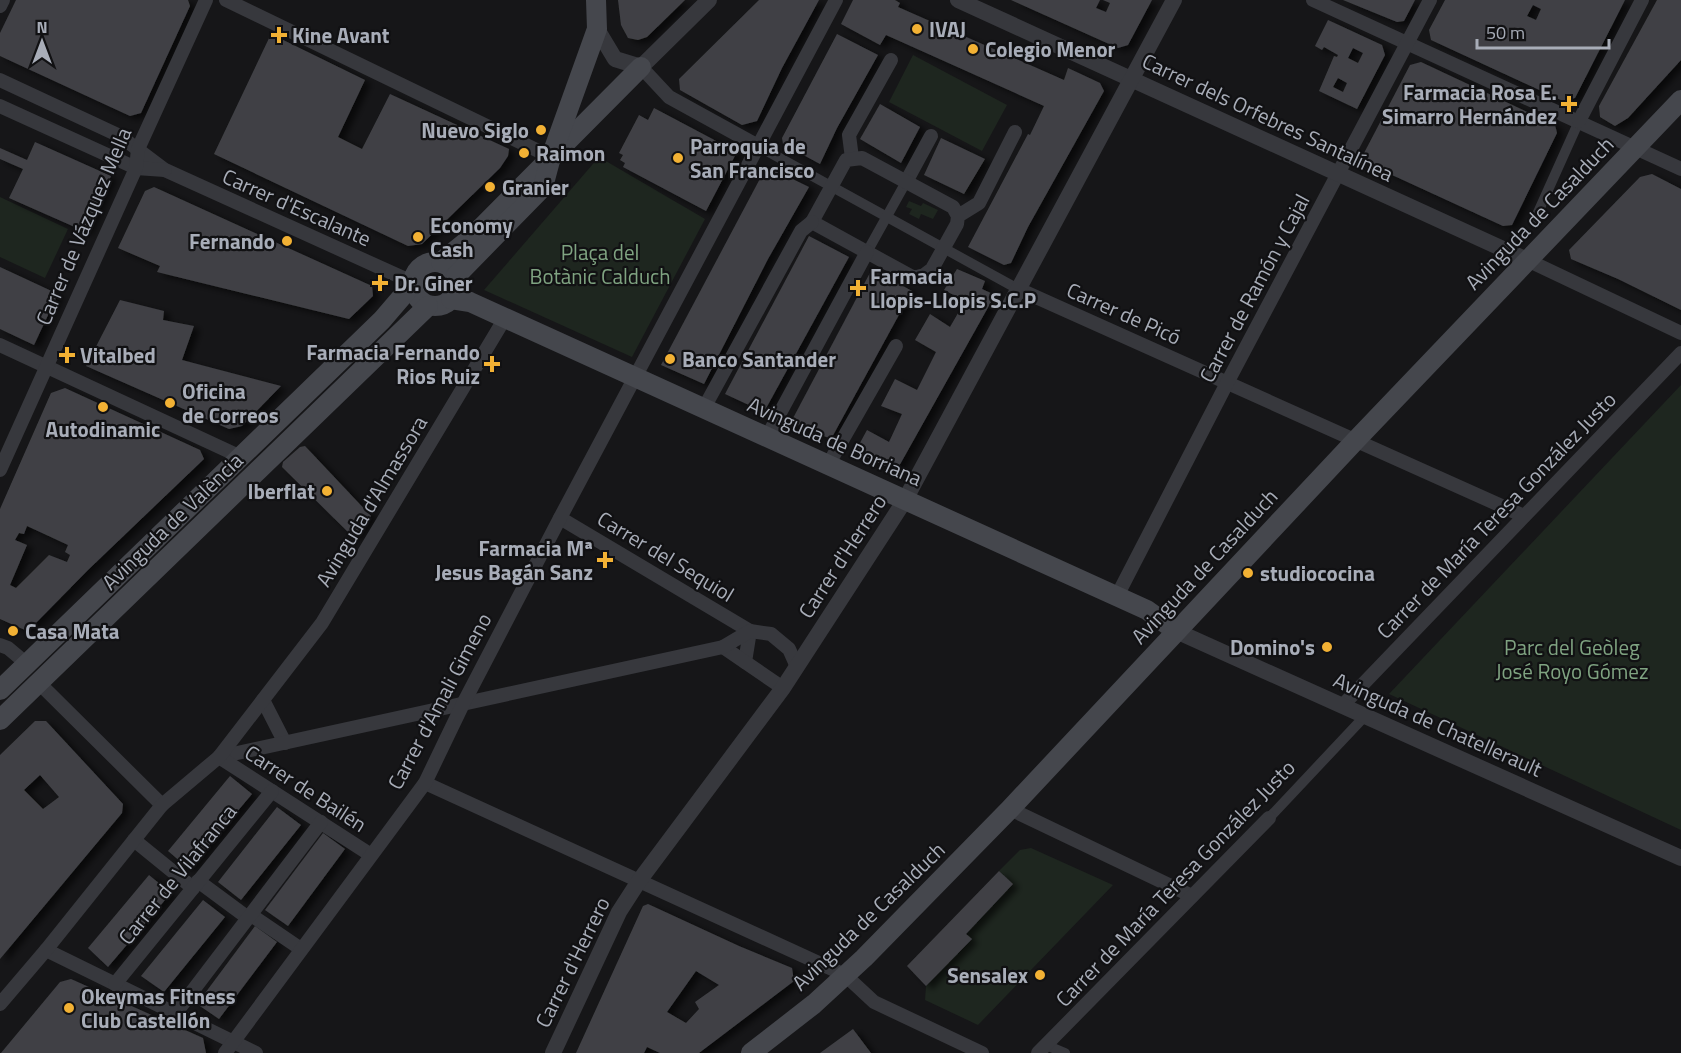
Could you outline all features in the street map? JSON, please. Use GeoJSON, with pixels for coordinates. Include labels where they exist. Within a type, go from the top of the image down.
{"type":"FeatureCollection","features":[{"type":"Feature","properties":{"kind":"main road"},"geometry":{"type":"LineString","coordinates":[[459,291],[450,267],[441,262],[428,263],[417,270],[412,284],[417,298],[428,306],[441,306],[459,291],[543,187],[551,157],[597,29],[593,2]]}},
{"type":"Feature","properties":{"kind":"main road"},"geometry":{"type":"LineString","coordinates":[[441,262],[472,237],[640,67]]}},
{"type":"Feature","properties":{"kind":"main road","name":"Avinguda de Casalduch"},"geometry":{"type":"LineString","coordinates":[[751,1053],[814,1004],[864,958],[1010,809],[1356,440],[1681,100]]}},
{"type":"Feature","properties":{"kind":"main road","name":"Avinguda de València"},"geometry":{"type":"LineString","coordinates":[[0,690],[382,320],[412,284]]}},
{"type":"Feature","properties":{"kind":"main road","name":"Avinguda de Borriana"},"geometry":{"type":"LineString","coordinates":[[459,291],[505,318],[1147,610],[1176,631]]}},
{"type":"Feature","properties":{"kind":"main road","name":"Avinguda de València"},"geometry":{"type":"LineString","coordinates":[[0,720],[387,343],[428,306]]}},
{"type":"Feature","properties":{"kind":"street"},"geometry":{"type":"LineString","coordinates":[[0,6],[3,0]]}},
{"type":"Feature","properties":{"kind":"street","name":"Carrer de Vázquez Mella"},"geometry":{"type":"LineString","coordinates":[[0,470],[136,168],[138,149],[207,0]]}},
{"type":"Feature","properties":{"kind":"street"},"geometry":{"type":"LineString","coordinates":[[226,0],[551,157]]}},
{"type":"Feature","properties":{"kind":"street"},"geometry":{"type":"LineString","coordinates":[[640,67],[709,0]]}},
{"type":"Feature","properties":{"kind":"street","name":"Carrer d'Amali Gimeno"},"geometry":{"type":"LineString","coordinates":[[229,1048],[424,783],[560,518],[836,0]]}},
{"type":"Feature","properties":{"kind":"street","name":"Carrer dels Orfebres Santalínea"},"geometry":{"type":"LineString","coordinates":[[958,0],[1527,260]]}},
{"type":"Feature","properties":{"kind":"street","name":"Carrer d'Herrero"},"geometry":{"type":"LineString","coordinates":[[553,1053],[619,912],[639,881],[783,688],[905,500],[1174,0]]}},
{"type":"Feature","properties":{"kind":"street"},"geometry":{"type":"LineString","coordinates":[[1312,0],[1681,169]]}},
{"type":"Feature","properties":{"kind":"street","name":"Carrer de Ramón y Cajal"},"geometry":{"type":"LineString","coordinates":[[1117,596],[1430,0]]}},
{"type":"Feature","properties":{"kind":"street"},"geometry":{"type":"LineString","coordinates":[[1535,219],[1579,121],[1642,0]]}},
{"type":"Feature","properties":{"kind":"street"},"geometry":{"type":"LineString","coordinates":[[597,29],[615,59],[640,67],[669,97],[758,146]]}},
{"type":"Feature","properties":{"kind":"street"},"geometry":{"type":"LineString","coordinates":[[852,158],[849,135],[891,60]]}},
{"type":"Feature","properties":{"kind":"street","name":"Carrer d'Escalante"},"geometry":{"type":"LineString","coordinates":[[0,80],[120,136],[165,170],[412,284]]}},
{"type":"Feature","properties":{"kind":"street"},"geometry":{"type":"LineString","coordinates":[[0,106],[136,168]]}},
{"type":"Feature","properties":{"kind":"street"},"geometry":{"type":"LineString","coordinates":[[958,216],[979,202],[1015,132]]}},
{"type":"Feature","properties":{"kind":"street"},"geometry":{"type":"LineString","coordinates":[[767,437],[931,136]]}},
{"type":"Feature","properties":{"kind":"street","name":"Carrer de Picó"},"geometry":{"type":"LineString","coordinates":[[758,146],[1018,289],[1524,516]]}},
{"type":"Feature","properties":{"kind":"street"},"geometry":{"type":"LineString","coordinates":[[704,408],[801,231],[812,222],[846,160],[862,158],[953,207],[958,216],[957,224],[932,269],[914,278],[812,222]]}},
{"type":"Feature","properties":{"kind":"street","name":"Carrer d'Escalante"},"geometry":{"type":"LineString","coordinates":[[136,168],[165,170]]}},
{"type":"Feature","properties":{"kind":"street"},"geometry":{"type":"LineString","coordinates":[[1527,260],[1681,333]]}},
{"type":"Feature","properties":{"kind":"street","name":"Avinguda d'Almassora"},"geometry":{"type":"LineString","coordinates":[[0,1004],[162,805],[219,758],[322,624],[505,318]]}},
{"type":"Feature","properties":{"kind":"street"},"geometry":{"type":"LineString","coordinates":[[0,345],[241,457]]}},
{"type":"Feature","properties":{"kind":"street"},"geometry":{"type":"LineString","coordinates":[[828,465],[896,346]]}},
{"type":"Feature","properties":{"kind":"street","name":"Carrer de María Teresa González Justo"},"geometry":{"type":"LineString","coordinates":[[1341,705],[1681,353]]}},
{"type":"Feature","properties":{"kind":"street","name":"Carrer del Sequiol"},"geometry":{"type":"LineString","coordinates":[[560,518],[750,631],[771,634],[789,649],[797,667]]}},
{"type":"Feature","properties":{"kind":"street"},"geometry":{"type":"LineString","coordinates":[[219,758],[723,647],[750,631]]}},
{"type":"Feature","properties":{"kind":"street"},"geometry":{"type":"LineString","coordinates":[[745,662],[750,631]]}},
{"type":"Feature","properties":{"kind":"street","name":"Avinguda de Chatellerault"},"geometry":{"type":"LineString","coordinates":[[1176,631],[1681,858]]}},
{"type":"Feature","properties":{"kind":"street"},"geometry":{"type":"LineString","coordinates":[[0,645],[8,648],[27,664]]}},
{"type":"Feature","properties":{"kind":"street"},"geometry":{"type":"LineString","coordinates":[[723,647],[783,688]]}},
{"type":"Feature","properties":{"kind":"street"},"geometry":{"type":"LineString","coordinates":[[39,683],[162,805]]}},
{"type":"Feature","properties":{"kind":"street"},"geometry":{"type":"LineString","coordinates":[[264,700],[285,743]]}},
{"type":"Feature","properties":{"kind":"street","name":"Carrer de María Teresa González Justo"},"geometry":{"type":"LineString","coordinates":[[1042,1049],[1269,819],[1365,716]]}},
{"type":"Feature","properties":{"kind":"street","name":"Carrer de Bailén"},"geometry":{"type":"LineString","coordinates":[[219,758],[371,855]]}},
{"type":"Feature","properties":{"kind":"street"},"geometry":{"type":"LineString","coordinates":[[424,783],[845,975],[874,1002],[982,1053]]}},
{"type":"Feature","properties":{"kind":"street","name":"Carrer de Vilafranca"},"geometry":{"type":"LineString","coordinates":[[115,984],[272,791]]}},
{"type":"Feature","properties":{"kind":"street"},"geometry":{"type":"LineString","coordinates":[[1010,809],[1192,896]]}},
{"type":"Feature","properties":{"kind":"street"},"geometry":{"type":"LineString","coordinates":[[176,1014],[321,822]]}},
{"type":"Feature","properties":{"kind":"street"},"geometry":{"type":"LineString","coordinates":[[134,840],[196,884],[302,949]]}},
{"type":"Feature","properties":{"kind":"street"},"geometry":{"type":"LineString","coordinates":[[46,950],[176,1014],[229,1048],[256,1053]]}},
{"type":"Feature","properties":{"kind":"street"},"geometry":{"type":"LineString","coordinates":[[1042,1049],[1065,1053]]}},
{"type":"Feature","properties":{"kind":"green space"},"geometry":{"type":"Polygon","coordinates":[[[913,55],[1007,105],[982,151],[889,102],[913,55]]]}},
{"type":"Feature","properties":{"kind":"green space","name":"Plaça del Botànic Calduch"},"geometry":{"type":"Polygon","coordinates":[[[599,157],[705,219],[632,357],[484,290],[599,157]]]}},
{"type":"Feature","properties":{"kind":"green space"},"geometry":{"type":"Polygon","coordinates":[[[0,197],[68,229],[45,278],[0,257],[0,197]]]}},
{"type":"Feature","properties":{"kind":"green space"},"geometry":{"type":"Polygon","coordinates":[[[909,201],[921,206],[923,203],[938,210],[933,219],[921,214],[919,219],[909,214],[912,209],[906,207],[909,201]]]}},
{"type":"Feature","properties":{"kind":"green space","name":"Parc del Geòleg José Royo Gómez"},"geometry":{"type":"Polygon","coordinates":[[[1681,385],[1681,830],[1389,694],[1681,385]]]}},
{"type":"Feature","properties":{"kind":"green space"},"geometry":{"type":"Polygon","coordinates":[[[1031,848],[1113,885],[978,1025],[925,1000],[926,986],[971,940],[966,934],[1013,884],[999,871],[1020,850],[1031,848]]]}},
{"type":"Feature","properties":{"kind":"building"},"geometry":{"type":"Polygon","coordinates":[[[16,0],[188,0],[190,6],[141,113],[130,116],[0,56],[0,33],[16,0]]]}},
{"type":"Feature","properties":{"kind":"building"},"geometry":{"type":"Polygon","coordinates":[[[618,0],[685,0],[647,37],[638,40],[628,38],[621,25],[618,0]]]}},
{"type":"Feature","properties":{"kind":"building"},"geometry":{"type":"Polygon","coordinates":[[[759,0],[819,0],[782,68],[757,121],[742,125],[680,90],[679,79],[759,0]]]}},
{"type":"Feature","properties":{"kind":"building"},"geometry":{"type":"Polygon","coordinates":[[[853,0],[895,0],[900,3],[898,7],[1064,80],[1068,68],[1100,83],[1104,91],[1028,227],[1011,263],[1004,265],[968,247],[1044,106],[886,35],[880,45],[841,24],[853,0]]]}},
{"type":"Feature","properties":{"kind":"building"},"geometry":{"type":"Polygon","coordinates":[[[1011,0],[1100,0],[1096,8],[1106,12],[1110,3],[1103,0],[1152,0],[1128,45],[1118,48],[1011,0]]]}},
{"type":"Feature","properties":{"kind":"building"},"geometry":{"type":"Polygon","coordinates":[[[1343,0],[1415,0],[1404,21],[1397,22],[1343,0]]]}},
{"type":"Feature","properties":{"kind":"building"},"geometry":{"type":"Polygon","coordinates":[[[1445,0],[1625,0],[1575,98],[1563,101],[1431,40],[1429,30],[1445,0]],[[1533,5],[1527,16],[1536,20],[1541,9],[1533,5]]]}},
{"type":"Feature","properties":{"kind":"building"},"geometry":{"type":"Polygon","coordinates":[[[1657,0],[1681,0],[1681,60],[1628,118],[1615,126],[1600,117],[1599,106],[1657,0]]]}},
{"type":"Feature","properties":{"kind":"building"},"geometry":{"type":"Polygon","coordinates":[[[1328,20],[1382,45],[1385,55],[1357,109],[1319,91],[1334,56],[1338,55],[1324,47],[1322,50],[1315,46],[1328,20]],[[1353,48],[1348,58],[1358,63],[1363,53],[1353,48]],[[1338,78],[1333,87],[1343,92],[1347,83],[1338,78]]]}},
{"type":"Feature","properties":{"kind":"building"},"geometry":{"type":"Polygon","coordinates":[[[271,34],[365,80],[338,137],[362,149],[390,94],[509,149],[508,156],[500,168],[422,244],[408,246],[214,154],[271,34]]]}},
{"type":"Feature","properties":{"kind":"building"},"geometry":{"type":"Polygon","coordinates":[[[837,34],[878,55],[837,128],[820,164],[783,144],[782,138],[837,34]]]}},
{"type":"Feature","properties":{"kind":"building"},"geometry":{"type":"Polygon","coordinates":[[[1421,62],[1555,125],[1557,133],[1512,225],[1503,226],[1366,163],[1363,155],[1410,65],[1421,62]]]}},
{"type":"Feature","properties":{"kind":"building"},"geometry":{"type":"Polygon","coordinates":[[[880,104],[920,127],[901,163],[860,139],[880,104]]]}},
{"type":"Feature","properties":{"kind":"building","name":"Parroquia de San Francisco"},"geometry":{"type":"Polygon","coordinates":[[[654,108],[737,152],[706,211],[623,167],[625,163],[620,160],[623,155],[619,153],[639,115],[648,120],[654,108]]]}},
{"type":"Feature","properties":{"kind":"building"},"geometry":{"type":"Polygon","coordinates":[[[941,138],[985,159],[964,194],[924,175],[941,138]]]}},
{"type":"Feature","properties":{"kind":"building"},"geometry":{"type":"Polygon","coordinates":[[[35,142],[111,176],[86,232],[9,198],[23,169],[0,159],[0,148],[27,160],[35,142]]]}},
{"type":"Feature","properties":{"kind":"building"},"geometry":{"type":"Polygon","coordinates":[[[774,170],[809,187],[768,259],[704,384],[661,365],[763,173],[774,170]]]}},
{"type":"Feature","properties":{"kind":"building"},"geometry":{"type":"Polygon","coordinates":[[[1652,174],[1681,189],[1681,310],[1571,259],[1569,250],[1640,177],[1652,174]]]}},
{"type":"Feature","properties":{"kind":"building"},"geometry":{"type":"Polygon","coordinates":[[[154,187],[372,286],[373,296],[349,319],[157,272],[160,266],[118,248],[145,191],[154,187]]]}},
{"type":"Feature","properties":{"kind":"building"},"geometry":{"type":"Polygon","coordinates":[[[809,236],[849,257],[764,412],[725,394],[809,236]]]}},
{"type":"Feature","properties":{"kind":"building"},"geometry":{"type":"Polygon","coordinates":[[[0,267],[58,294],[34,345],[0,329],[0,267]]]}},
{"type":"Feature","properties":{"kind":"building"},"geometry":{"type":"Polygon","coordinates":[[[872,269],[912,291],[831,439],[791,422],[872,269]]]}},
{"type":"Feature","properties":{"kind":"building"},"geometry":{"type":"Polygon","coordinates":[[[957,269],[985,281],[982,289],[995,295],[898,468],[887,462],[885,466],[855,452],[867,430],[889,442],[902,414],[881,406],[895,379],[917,390],[936,352],[915,340],[930,314],[950,327],[965,301],[944,290],[957,269]]]}},
{"type":"Feature","properties":{"kind":"building"},"geometry":{"type":"Polygon","coordinates":[[[120,300],[164,311],[163,320],[194,326],[182,360],[281,386],[242,426],[229,429],[86,366],[120,300]]]}},
{"type":"Feature","properties":{"kind":"building"},"geometry":{"type":"Polygon","coordinates":[[[65,388],[200,450],[204,459],[33,626],[25,630],[0,619],[0,509],[51,393],[65,388]],[[27,526],[24,534],[19,533],[15,540],[27,545],[10,585],[16,588],[49,555],[67,562],[70,555],[65,552],[68,545],[27,526]]]}},
{"type":"Feature","properties":{"kind":"building","name":"Iberflat"},"geometry":{"type":"Polygon","coordinates":[[[305,446],[371,516],[354,538],[282,467],[283,462],[300,447],[305,446]]]}},
{"type":"Feature","properties":{"kind":"building"},"geometry":{"type":"Polygon","coordinates":[[[35,721],[46,721],[123,804],[122,813],[0,959],[0,755],[35,721]],[[40,775],[24,790],[43,809],[59,797],[40,775]]]}},
{"type":"Feature","properties":{"kind":"building"},"geometry":{"type":"Polygon","coordinates":[[[230,776],[252,794],[189,869],[168,851],[230,776]]]}},
{"type":"Feature","properties":{"kind":"building"},"geometry":{"type":"Polygon","coordinates":[[[277,807],[301,825],[241,900],[218,882],[277,807]]]}},
{"type":"Feature","properties":{"kind":"building"},"geometry":{"type":"Polygon","coordinates":[[[323,833],[345,849],[288,926],[265,910],[323,833]]]}},
{"type":"Feature","properties":{"kind":"building"},"geometry":{"type":"Polygon","coordinates":[[[999,871],[1013,884],[966,934],[972,939],[926,986],[907,966],[999,871]]]}},
{"type":"Feature","properties":{"kind":"building"},"geometry":{"type":"Polygon","coordinates":[[[149,875],[171,893],[108,967],[88,948],[149,875]]]}},
{"type":"Feature","properties":{"kind":"building"},"geometry":{"type":"Polygon","coordinates":[[[203,900],[225,917],[164,992],[141,976],[203,900]]]}},
{"type":"Feature","properties":{"kind":"building"},"geometry":{"type":"Polygon","coordinates":[[[648,904],[792,968],[794,981],[699,1053],[660,1053],[647,1047],[644,1053],[576,1053],[643,906],[648,904]],[[696,971],[667,1012],[686,1023],[699,1009],[695,1002],[719,985],[696,971]]]}},
{"type":"Feature","properties":{"kind":"building"},"geometry":{"type":"Polygon","coordinates":[[[255,926],[277,942],[219,1019],[197,1004],[255,926]]]}},
{"type":"Feature","properties":{"kind":"building"},"geometry":{"type":"Polygon","coordinates":[[[71,979],[203,1038],[206,1053],[1,1053],[60,982],[71,979]]]}},
{"type":"Feature","properties":{"kind":"building"},"geometry":{"type":"Polygon","coordinates":[[[853,1029],[871,1053],[820,1053],[853,1029]]]}},
{"type":"Feature","properties":{"kind":"place","name":"IVAJ"},"geometry":{"type":"Point","coordinates":[917,29]}},
{"type":"Feature","properties":{"kind":"place","name":"Kine Avant"},"geometry":{"type":"Point","coordinates":[279,35]}},
{"type":"Feature","properties":{"kind":"place","name":"Colegio Menor"},"geometry":{"type":"Point","coordinates":[973,49]}},
{"type":"Feature","properties":{"kind":"place","name":"Farmacia Rosa E. Simarro Hernández"},"geometry":{"type":"Point","coordinates":[1569,104]}},
{"type":"Feature","properties":{"kind":"place","name":"Nuevo Siglo"},"geometry":{"type":"Point","coordinates":[541,130]}},
{"type":"Feature","properties":{"kind":"place","name":"Raimon"},"geometry":{"type":"Point","coordinates":[524,153]}},
{"type":"Feature","properties":{"kind":"place","name":"Parroquia de San Francisco"},"geometry":{"type":"Point","coordinates":[678,158]}},
{"type":"Feature","properties":{"kind":"place","name":"Granier"},"geometry":{"type":"Point","coordinates":[490,187]}},
{"type":"Feature","properties":{"kind":"place","name":"Economy Cash"},"geometry":{"type":"Point","coordinates":[418,237]}},
{"type":"Feature","properties":{"kind":"place","name":"Fernando"},"geometry":{"type":"Point","coordinates":[287,241]}},
{"type":"Feature","properties":{"kind":"place","name":"Dr. Giner"},"geometry":{"type":"Point","coordinates":[380,283]}},
{"type":"Feature","properties":{"kind":"place","name":"Farmacia Llopis-Llopis S.C.P"},"geometry":{"type":"Point","coordinates":[858,288]}},
{"type":"Feature","properties":{"kind":"place","name":"Vitalbed"},"geometry":{"type":"Point","coordinates":[67,355]}},
{"type":"Feature","properties":{"kind":"place","name":"Banco Santander"},"geometry":{"type":"Point","coordinates":[670,359]}},
{"type":"Feature","properties":{"kind":"place","name":"Farmacia Fernando Rios Ruiz"},"geometry":{"type":"Point","coordinates":[492,364]}},
{"type":"Feature","properties":{"kind":"place","name":"Oficina de Correos"},"geometry":{"type":"Point","coordinates":[170,403]}},
{"type":"Feature","properties":{"kind":"place","name":"Autodinamic"},"geometry":{"type":"Point","coordinates":[103,407]}},
{"type":"Feature","properties":{"kind":"place","name":"Iberflat"},"geometry":{"type":"Point","coordinates":[327,491]}},
{"type":"Feature","properties":{"kind":"place","name":"Farmacia Mª Jesus Bagán Sanz"},"geometry":{"type":"Point","coordinates":[605,560]}},
{"type":"Feature","properties":{"kind":"place","name":"studiococina"},"geometry":{"type":"Point","coordinates":[1248,573]}},
{"type":"Feature","properties":{"kind":"place","name":"Casa Mata"},"geometry":{"type":"Point","coordinates":[13,631]}},
{"type":"Feature","properties":{"kind":"place","name":"Domino's"},"geometry":{"type":"Point","coordinates":[1327,647]}},
{"type":"Feature","properties":{"kind":"place","name":"Sensalex"},"geometry":{"type":"Point","coordinates":[1040,975]}},
{"type":"Feature","properties":{"kind":"place","name":"Okeymas Fitness Club Castellón"},"geometry":{"type":"Point","coordinates":[69,1008]}}]}
